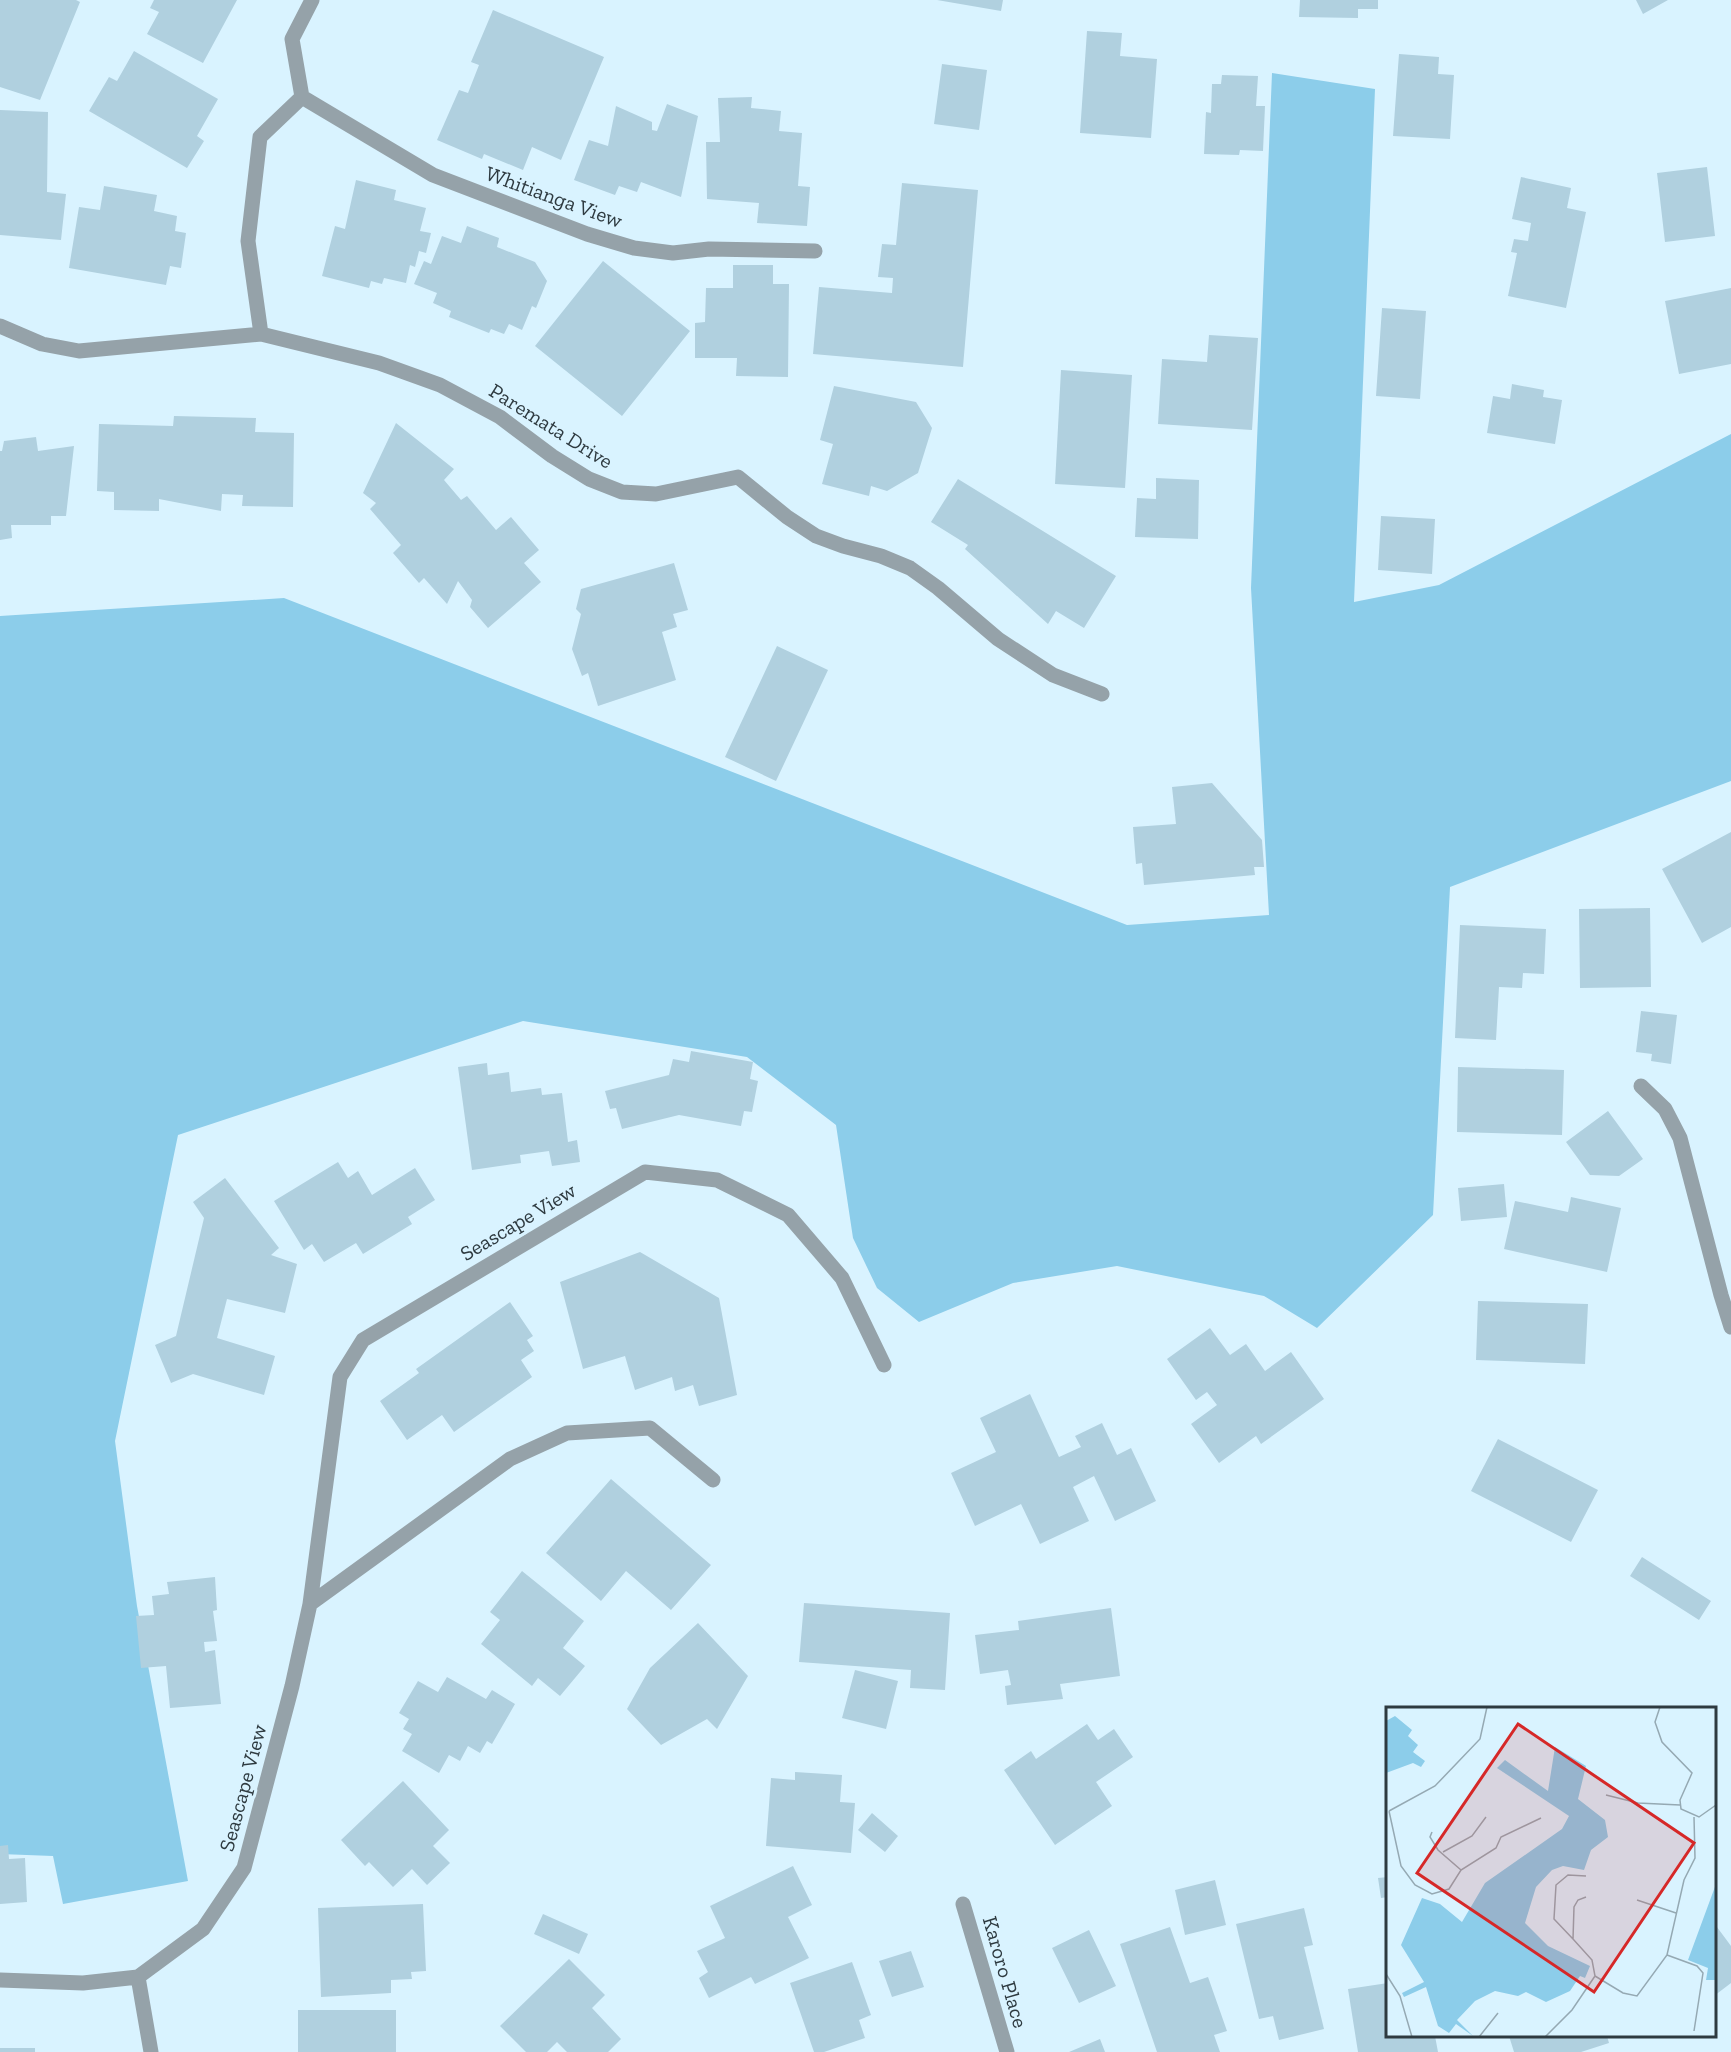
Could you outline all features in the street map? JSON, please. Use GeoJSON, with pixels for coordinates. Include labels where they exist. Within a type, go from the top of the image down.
{"type":"FeatureCollection","features":[{"type":"Feature","properties":{"kind":"street"},"geometry":{"type":"LineString","coordinates":[[261,334],[248,241],[260,137],[302,97],[292,39],[312,0]]}},
{"type":"Feature","properties":{"kind":"street","name":"Whitianga View"},"geometry":{"type":"LineString","coordinates":[[302,97],[433,174],[587,234],[634,248],[673,253],[709,249],[815,251]]}},
{"type":"Feature","properties":{"kind":"street","name":"Paremata Drive"},"geometry":{"type":"LineString","coordinates":[[0,326],[42,344],[79,351],[261,334],[379,363],[440,385],[500,417],[552,456],[589,479],[622,492],[657,494],[738,477],[787,517],[816,536],[881,556],[910,568],[938,588],[998,639],[1053,675],[1102,694]]}},
{"type":"Feature","properties":{"kind":"street"},"geometry":{"type":"LineString","coordinates":[[1641,1086],[1665,1109],[1680,1138],[1731,1327]]}},
{"type":"Feature","properties":{"kind":"street","name":"Seascape View"},"geometry":{"type":"LineString","coordinates":[[138,1977],[203,1929],[244,1868],[292,1686],[310,1604],[340,1377],[363,1340],[645,1172],[717,1180],[788,1215],[842,1278],[884,1365]]}},
{"type":"Feature","properties":{"kind":"street"},"geometry":{"type":"LineString","coordinates":[[310,1604],[510,1459],[567,1433],[650,1428],[713,1480]]}},
{"type":"Feature","properties":{"kind":"street","name":"Karoro Place"},"geometry":{"type":"LineString","coordinates":[[963,1904],[1007,2052]]}},
{"type":"Feature","properties":{"kind":"street"},"geometry":{"type":"LineString","coordinates":[[0,1980],[83,1983],[138,1977],[151,2052]]}},
{"type":"Feature","properties":{"kind":"shaded area"},"geometry":{"type":"Polygon","coordinates":[[[1272,73],[1375,89],[1354,602],[1439,585],[1731,434],[1731,781],[1450,887],[1433,1215],[1317,1328],[1264,1296],[1117,1266],[1013,1283],[919,1322],[877,1288],[853,1238],[836,1125],[747,1057],[523,1021],[178,1135],[115,1441],[137,1606],[188,1881],[63,1904],[53,1856],[0,1854],[0,616],[284,598],[1127,925],[1269,915],[1251,588],[1272,73]]]}},
{"type":"Feature","properties":{"kind":"building"},"geometry":{"type":"Polygon","coordinates":[[[0,0],[76,0],[80,2],[40,100],[0,87],[0,0]]]}},
{"type":"Feature","properties":{"kind":"building"},"geometry":{"type":"Polygon","coordinates":[[[154,0],[237,0],[203,63],[147,34],[159,12],[150,8],[154,0]]]}},
{"type":"Feature","properties":{"kind":"building"},"geometry":{"type":"Polygon","coordinates":[[[937,0],[1003,0],[1001,11],[937,0]]]}},
{"type":"Feature","properties":{"kind":"building"},"geometry":{"type":"Polygon","coordinates":[[[1300,0],[1378,0],[1378,9],[1358,9],[1358,18],[1299,17],[1300,0]]]}},
{"type":"Feature","properties":{"kind":"building"},"geometry":{"type":"Polygon","coordinates":[[[1636,0],[1668,0],[1643,14],[1636,0]]]}},
{"type":"Feature","properties":{"kind":"building"},"geometry":{"type":"Polygon","coordinates":[[[493,10],[604,57],[561,160],[532,147],[523,170],[484,154],[482,159],[437,140],[459,90],[468,93],[479,65],[471,62],[493,10]]]}},
{"type":"Feature","properties":{"kind":"building"},"geometry":{"type":"Polygon","coordinates":[[[1087,31],[1122,33],[1120,56],[1157,59],[1151,138],[1080,133],[1087,31]]]}},
{"type":"Feature","properties":{"kind":"building"},"geometry":{"type":"Polygon","coordinates":[[[134,51],[218,99],[197,136],[204,141],[187,168],[89,111],[109,77],[117,81],[134,51]]]}},
{"type":"Feature","properties":{"kind":"building"},"geometry":{"type":"Polygon","coordinates":[[[1399,54],[1439,57],[1438,74],[1454,75],[1450,139],[1393,136],[1399,54]]]}},
{"type":"Feature","properties":{"kind":"building"},"geometry":{"type":"Polygon","coordinates":[[[942,64],[987,70],[979,130],[934,124],[942,64]]]}},
{"type":"Feature","properties":{"kind":"building"},"geometry":{"type":"Polygon","coordinates":[[[1222,75],[1258,76],[1256,106],[1265,106],[1263,151],[1240,150],[1239,155],[1204,154],[1206,112],[1211,113],[1212,84],[1221,84],[1222,75]]]}},
{"type":"Feature","properties":{"kind":"building"},"geometry":{"type":"Polygon","coordinates":[[[752,97],[751,108],[781,111],[779,131],[802,133],[798,186],[810,187],[807,226],[757,223],[759,203],[707,199],[706,142],[720,142],[718,98],[752,97]]]}},
{"type":"Feature","properties":{"kind":"building"},"geometry":{"type":"Polygon","coordinates":[[[667,104],[698,116],[681,197],[641,182],[637,192],[619,186],[615,195],[574,180],[589,140],[608,146],[616,106],[652,122],[652,130],[657,131],[667,104]]]}},
{"type":"Feature","properties":{"kind":"building"},"geometry":{"type":"Polygon","coordinates":[[[0,110],[48,112],[47,192],[66,194],[61,240],[0,235],[0,110]]]}},
{"type":"Feature","properties":{"kind":"building"},"geometry":{"type":"Polygon","coordinates":[[[1707,167],[1715,236],[1665,242],[1657,173],[1707,167]]]}},
{"type":"Feature","properties":{"kind":"building"},"geometry":{"type":"Polygon","coordinates":[[[1521,177],[1571,188],[1567,208],[1586,212],[1566,308],[1508,296],[1517,253],[1511,252],[1514,239],[1528,241],[1531,223],[1512,219],[1521,177]]]}},
{"type":"Feature","properties":{"kind":"building"},"geometry":{"type":"Polygon","coordinates":[[[356,180],[396,190],[394,200],[426,208],[420,231],[431,233],[426,253],[419,251],[415,267],[410,265],[406,283],[384,278],[382,284],[371,281],[369,288],[322,276],[335,226],[345,229],[356,180]]]}},
{"type":"Feature","properties":{"kind":"building"},"geometry":{"type":"Polygon","coordinates":[[[902,183],[978,190],[963,367],[813,354],[819,287],[892,293],[893,278],[878,277],[882,244],[896,245],[902,183]]]}},
{"type":"Feature","properties":{"kind":"building"},"geometry":{"type":"Polygon","coordinates":[[[104,186],[157,195],[154,211],[177,216],[175,231],[186,233],[181,268],[170,266],[166,285],[69,268],[79,207],[100,210],[104,186]]]}},
{"type":"Feature","properties":{"kind":"building"},"geometry":{"type":"Polygon","coordinates":[[[467,226],[499,238],[497,247],[535,262],[547,281],[536,308],[532,306],[522,330],[509,324],[504,334],[491,329],[489,333],[449,317],[451,311],[433,303],[437,293],[414,284],[424,261],[431,264],[442,236],[461,243],[467,226]]]}},
{"type":"Feature","properties":{"kind":"building"},"geometry":{"type":"Polygon","coordinates":[[[603,261],[690,331],[622,416],[535,346],[603,261]]]}},
{"type":"Feature","properties":{"kind":"building"},"geometry":{"type":"Polygon","coordinates":[[[733,265],[773,265],[773,284],[789,284],[788,377],[736,376],[737,358],[695,358],[695,323],[705,322],[706,288],[733,288],[733,265]]]}},
{"type":"Feature","properties":{"kind":"building"},"geometry":{"type":"Polygon","coordinates":[[[1731,288],[1731,364],[1679,374],[1665,301],[1731,288]]]}},
{"type":"Feature","properties":{"kind":"building"},"geometry":{"type":"Polygon","coordinates":[[[1382,308],[1426,311],[1420,399],[1376,396],[1382,308]]]}},
{"type":"Feature","properties":{"kind":"building"},"geometry":{"type":"Polygon","coordinates":[[[1209,335],[1258,338],[1252,430],[1158,424],[1162,359],[1207,362],[1209,335]]]}},
{"type":"Feature","properties":{"kind":"building"},"geometry":{"type":"Polygon","coordinates":[[[1061,370],[1132,375],[1125,488],[1055,484],[1061,370]]]}},
{"type":"Feature","properties":{"kind":"building"},"geometry":{"type":"Polygon","coordinates":[[[1512,384],[1544,390],[1543,397],[1562,400],[1555,444],[1487,433],[1493,396],[1510,399],[1512,384]]]}},
{"type":"Feature","properties":{"kind":"building"},"geometry":{"type":"Polygon","coordinates":[[[834,386],[916,402],[932,428],[918,473],[887,491],[871,486],[869,496],[822,484],[833,444],[820,440],[834,386]]]}},
{"type":"Feature","properties":{"kind":"building"},"geometry":{"type":"Polygon","coordinates":[[[174,416],[256,418],[255,432],[294,433],[293,507],[242,506],[243,495],[222,494],[221,511],[159,499],[159,511],[114,510],[114,492],[97,491],[99,424],[173,426],[174,416]]]}},
{"type":"Feature","properties":{"kind":"building"},"geometry":{"type":"Polygon","coordinates":[[[396,423],[454,469],[444,480],[461,500],[467,496],[496,530],[511,517],[539,550],[524,563],[541,582],[488,628],[470,607],[472,600],[458,581],[447,604],[424,578],[419,583],[393,553],[401,545],[370,509],[376,503],[363,493],[396,423]]]}},
{"type":"Feature","properties":{"kind":"building"},"geometry":{"type":"Polygon","coordinates":[[[36,437],[38,451],[74,446],[66,516],[51,516],[51,525],[11,525],[12,538],[0,540],[0,451],[2,451],[4,441],[36,437]]]}},
{"type":"Feature","properties":{"kind":"building"},"geometry":{"type":"Polygon","coordinates":[[[1156,478],[1199,480],[1198,539],[1135,537],[1137,498],[1156,499],[1156,478]]]}},
{"type":"Feature","properties":{"kind":"building"},"geometry":{"type":"Polygon","coordinates":[[[958,479],[1116,576],[1084,628],[1056,611],[1048,624],[965,549],[968,545],[931,522],[958,479]]]}},
{"type":"Feature","properties":{"kind":"building"},"geometry":{"type":"Polygon","coordinates":[[[1381,516],[1435,519],[1432,574],[1378,570],[1381,516]]]}},
{"type":"Feature","properties":{"kind":"building"},"geometry":{"type":"Polygon","coordinates":[[[674,563],[688,610],[673,614],[677,627],[662,632],[676,680],[598,706],[588,673],[582,676],[572,649],[581,614],[576,609],[581,589],[674,563]]]}},
{"type":"Feature","properties":{"kind":"building"},"geometry":{"type":"Polygon","coordinates":[[[777,646],[828,670],[776,781],[725,757],[777,646]]]}},
{"type":"Feature","properties":{"kind":"building"},"geometry":{"type":"Polygon","coordinates":[[[1212,783],[1262,840],[1264,867],[1254,867],[1255,875],[1144,885],[1142,863],[1136,864],[1133,827],[1176,824],[1172,787],[1212,783]]]}},
{"type":"Feature","properties":{"kind":"building"},"geometry":{"type":"Polygon","coordinates":[[[1731,832],[1731,927],[1702,943],[1662,869],[1731,832]]]}},
{"type":"Feature","properties":{"kind":"building"},"geometry":{"type":"Polygon","coordinates":[[[1650,908],[1651,987],[1580,988],[1579,909],[1650,908]]]}},
{"type":"Feature","properties":{"kind":"building"},"geometry":{"type":"Polygon","coordinates":[[[1460,925],[1546,929],[1544,974],[1523,973],[1522,988],[1499,987],[1496,1040],[1455,1038],[1460,925]]]}},
{"type":"Feature","properties":{"kind":"building"},"geometry":{"type":"Polygon","coordinates":[[[1641,1011],[1677,1015],[1671,1064],[1651,1061],[1652,1054],[1636,1052],[1641,1011]]]}},
{"type":"Feature","properties":{"kind":"building"},"geometry":{"type":"Polygon","coordinates":[[[691,1051],[753,1062],[750,1079],[758,1081],[752,1112],[744,1111],[741,1126],[679,1115],[622,1129],[616,1108],[610,1109],[605,1091],[669,1075],[673,1059],[689,1062],[691,1051]]]}},
{"type":"Feature","properties":{"kind":"building"},"geometry":{"type":"Polygon","coordinates":[[[487,1063],[488,1075],[509,1072],[511,1092],[541,1088],[542,1095],[562,1093],[568,1142],[577,1140],[580,1162],[552,1166],[549,1151],[520,1155],[521,1163],[472,1170],[458,1067],[487,1063]]]}},
{"type":"Feature","properties":{"kind":"building"},"geometry":{"type":"Polygon","coordinates":[[[1458,1067],[1564,1070],[1562,1135],[1457,1132],[1458,1067]]]}},
{"type":"Feature","properties":{"kind":"building"},"geometry":{"type":"Polygon","coordinates":[[[1608,1111],[1643,1159],[1619,1176],[1590,1175],[1566,1142],[1608,1111]]]}},
{"type":"Feature","properties":{"kind":"building"},"geometry":{"type":"Polygon","coordinates":[[[338,1162],[348,1178],[358,1171],[372,1195],[415,1168],[435,1200],[408,1217],[412,1224],[363,1254],[356,1243],[324,1262],[312,1244],[304,1250],[274,1201],[338,1162]]]}},
{"type":"Feature","properties":{"kind":"building"},"geometry":{"type":"Polygon","coordinates":[[[225,1178],[279,1248],[271,1255],[297,1264],[285,1313],[227,1299],[217,1338],[275,1356],[264,1395],[193,1374],[171,1383],[155,1345],[176,1336],[204,1218],[193,1202],[225,1178]]]}},
{"type":"Feature","properties":{"kind":"building"},"geometry":{"type":"Polygon","coordinates":[[[1504,1184],[1507,1217],[1461,1221],[1458,1188],[1504,1184]]]}},
{"type":"Feature","properties":{"kind":"building"},"geometry":{"type":"Polygon","coordinates":[[[1571,1197],[1621,1208],[1607,1272],[1504,1249],[1515,1201],[1568,1212],[1571,1197]]]}},
{"type":"Feature","properties":{"kind":"building"},"geometry":{"type":"Polygon","coordinates":[[[640,1252],[719,1298],[737,1395],[699,1406],[693,1385],[675,1391],[672,1377],[635,1390],[625,1356],[583,1369],[560,1282],[640,1252]]]}},
{"type":"Feature","properties":{"kind":"building"},"geometry":{"type":"Polygon","coordinates":[[[1478,1301],[1588,1304],[1585,1364],[1476,1360],[1478,1301]]]}},
{"type":"Feature","properties":{"kind":"building"},"geometry":{"type":"Polygon","coordinates":[[[510,1302],[533,1336],[527,1340],[534,1351],[521,1360],[532,1377],[454,1432],[442,1415],[407,1440],[380,1401],[419,1373],[416,1369],[510,1302]]]}},
{"type":"Feature","properties":{"kind":"building"},"geometry":{"type":"Polygon","coordinates":[[[1210,1328],[1230,1355],[1246,1344],[1265,1371],[1291,1352],[1324,1399],[1261,1444],[1256,1436],[1219,1463],[1191,1424],[1217,1405],[1207,1392],[1196,1400],[1167,1359],[1210,1328]]]}},
{"type":"Feature","properties":{"kind":"building"},"geometry":{"type":"Polygon","coordinates":[[[1030,1394],[1059,1457],[1081,1447],[1075,1436],[1102,1423],[1117,1455],[1131,1448],[1156,1501],[1115,1521],[1094,1476],[1073,1487],[1089,1521],[1040,1544],[1021,1504],[975,1526],[951,1473],[996,1452],[980,1418],[1030,1394]]]}},
{"type":"Feature","properties":{"kind":"building"},"geometry":{"type":"Polygon","coordinates":[[[1498,1439],[1598,1490],[1571,1542],[1471,1491],[1498,1439]]]}},
{"type":"Feature","properties":{"kind":"building"},"geometry":{"type":"Polygon","coordinates":[[[611,1479],[711,1565],[671,1610],[626,1571],[601,1601],[546,1553],[611,1479]]]}},
{"type":"Feature","properties":{"kind":"building"},"geometry":{"type":"Polygon","coordinates":[[[1642,1557],[1711,1601],[1699,1620],[1630,1576],[1642,1557]]]}},
{"type":"Feature","properties":{"kind":"building"},"geometry":{"type":"Polygon","coordinates":[[[522,1571],[584,1621],[563,1648],[585,1666],[560,1696],[538,1678],[532,1686],[481,1644],[500,1620],[490,1612],[522,1571]]]}},
{"type":"Feature","properties":{"kind":"building"},"geometry":{"type":"Polygon","coordinates":[[[215,1577],[217,1610],[213,1611],[217,1641],[204,1642],[205,1652],[215,1650],[221,1704],[170,1708],[166,1666],[141,1668],[136,1616],[154,1615],[152,1596],[169,1594],[167,1582],[215,1577]]]}},
{"type":"Feature","properties":{"kind":"building"},"geometry":{"type":"Polygon","coordinates":[[[804,1603],[950,1613],[945,1690],[910,1688],[911,1670],[799,1662],[804,1603]]]}},
{"type":"Feature","properties":{"kind":"building"},"geometry":{"type":"Polygon","coordinates":[[[1111,1608],[1120,1676],[1060,1684],[1063,1699],[1007,1705],[1005,1686],[1011,1685],[1008,1670],[980,1674],[975,1635],[1019,1630],[1018,1621],[1111,1608]]]}},
{"type":"Feature","properties":{"kind":"building"},"geometry":{"type":"Polygon","coordinates":[[[698,1623],[748,1676],[717,1729],[707,1719],[661,1745],[627,1709],[650,1668],[698,1623]]]}},
{"type":"Feature","properties":{"kind":"building"},"geometry":{"type":"Polygon","coordinates":[[[855,1670],[898,1681],[886,1729],[842,1718],[855,1670]]]}},
{"type":"Feature","properties":{"kind":"building"},"geometry":{"type":"Polygon","coordinates":[[[447,1677],[486,1699],[492,1690],[515,1704],[492,1744],[487,1741],[480,1753],[468,1746],[460,1761],[449,1755],[439,1773],[402,1751],[412,1734],[403,1729],[409,1719],[399,1713],[418,1681],[438,1692],[447,1677]]]}},
{"type":"Feature","properties":{"kind":"building"},"geometry":{"type":"Polygon","coordinates":[[[1087,1724],[1098,1740],[1114,1729],[1133,1757],[1096,1782],[1112,1806],[1055,1845],[1004,1770],[1031,1751],[1036,1759],[1087,1724]]]}},
{"type":"Feature","properties":{"kind":"building"},"geometry":{"type":"Polygon","coordinates":[[[795,1772],[842,1775],[840,1802],[855,1803],[851,1853],[766,1846],[771,1778],[795,1780],[795,1772]]]}},
{"type":"Feature","properties":{"kind":"building"},"geometry":{"type":"Polygon","coordinates":[[[403,1781],[449,1830],[433,1846],[450,1863],[427,1885],[412,1869],[393,1887],[369,1862],[365,1866],[341,1840],[403,1781]]]}},
{"type":"Feature","properties":{"kind":"building"},"geometry":{"type":"Polygon","coordinates":[[[872,1813],[898,1836],[885,1852],[858,1830],[872,1813]]]}},
{"type":"Feature","properties":{"kind":"building"},"geometry":{"type":"Polygon","coordinates":[[[8,1845],[9,1859],[25,1858],[27,1902],[0,1904],[0,1846],[8,1845]]]}},
{"type":"Feature","properties":{"kind":"building"},"geometry":{"type":"Polygon","coordinates":[[[793,1866],[812,1905],[788,1917],[809,1958],[755,1984],[751,1977],[709,1998],[699,1978],[708,1972],[697,1951],[725,1938],[710,1906],[793,1866]]]}},
{"type":"Feature","properties":{"kind":"building"},"geometry":{"type":"Polygon","coordinates":[[[1386,1877],[1386,1897],[1381,1898],[1378,1878],[1386,1877]]]}},
{"type":"Feature","properties":{"kind":"building"},"geometry":{"type":"Polygon","coordinates":[[[1215,1880],[1226,1925],[1185,1935],[1175,1890],[1215,1880]]]}},
{"type":"Feature","properties":{"kind":"building"},"geometry":{"type":"Polygon","coordinates":[[[423,1904],[426,1971],[411,1972],[412,1979],[391,1980],[391,1993],[321,1997],[318,1908],[423,1904]]]}},
{"type":"Feature","properties":{"kind":"building"},"geometry":{"type":"Polygon","coordinates":[[[1304,1908],[1313,1945],[1304,1947],[1324,2029],[1279,2040],[1273,2016],[1259,2019],[1236,1924],[1304,1908]]]}},
{"type":"Feature","properties":{"kind":"building"},"geometry":{"type":"Polygon","coordinates":[[[543,1914],[588,1934],[579,1954],[534,1934],[543,1914]]]}},
{"type":"Feature","properties":{"kind":"building"},"geometry":{"type":"Polygon","coordinates":[[[1716,1926],[1731,1946],[1731,1983],[1716,1994],[1716,1926]]]}},
{"type":"Feature","properties":{"kind":"building"},"geometry":{"type":"Polygon","coordinates":[[[1170,1927],[1190,1983],[1208,1977],[1227,2031],[1214,2035],[1220,2052],[1157,2052],[1120,1944],[1170,1927]]]}},
{"type":"Feature","properties":{"kind":"building"},"geometry":{"type":"Polygon","coordinates":[[[1089,1930],[1116,1986],[1079,2003],[1052,1948],[1089,1930]]]}},
{"type":"Feature","properties":{"kind":"building"},"geometry":{"type":"Polygon","coordinates":[[[911,1951],[924,1987],[892,1997],[879,1961],[911,1951]]]}},
{"type":"Feature","properties":{"kind":"building"},"geometry":{"type":"Polygon","coordinates":[[[569,1959],[605,1995],[592,2008],[621,2039],[608,2052],[567,2052],[557,2042],[547,2052],[526,2052],[500,2026],[569,1959]]]}},
{"type":"Feature","properties":{"kind":"building"},"geometry":{"type":"Polygon","coordinates":[[[852,1962],[871,2015],[859,2020],[865,2038],[824,2052],[814,2052],[790,1983],[852,1962]]]}},
{"type":"Feature","properties":{"kind":"building"},"geometry":{"type":"Polygon","coordinates":[[[1386,1983],[1386,2037],[1435,2037],[1438,2052],[1358,2052],[1348,1989],[1386,1983]]]}},
{"type":"Feature","properties":{"kind":"building"},"geometry":{"type":"Polygon","coordinates":[[[298,2010],[396,2010],[396,2052],[298,2052],[298,2010]]]}},
{"type":"Feature","properties":{"kind":"building"},"geometry":{"type":"Polygon","coordinates":[[[1509,2037],[1607,2037],[1609,2043],[1581,2052],[1514,2052],[1509,2037]]]}},
{"type":"Feature","properties":{"kind":"building"},"geometry":{"type":"Polygon","coordinates":[[[1100,2039],[1105,2052],[1069,2052],[1100,2039]]]}},
{"type":"Feature","properties":{"kind":"building"},"geometry":{"type":"Polygon","coordinates":[[[0,2048],[35,2048],[35,2052],[0,2052],[0,2048]]]}}]}
